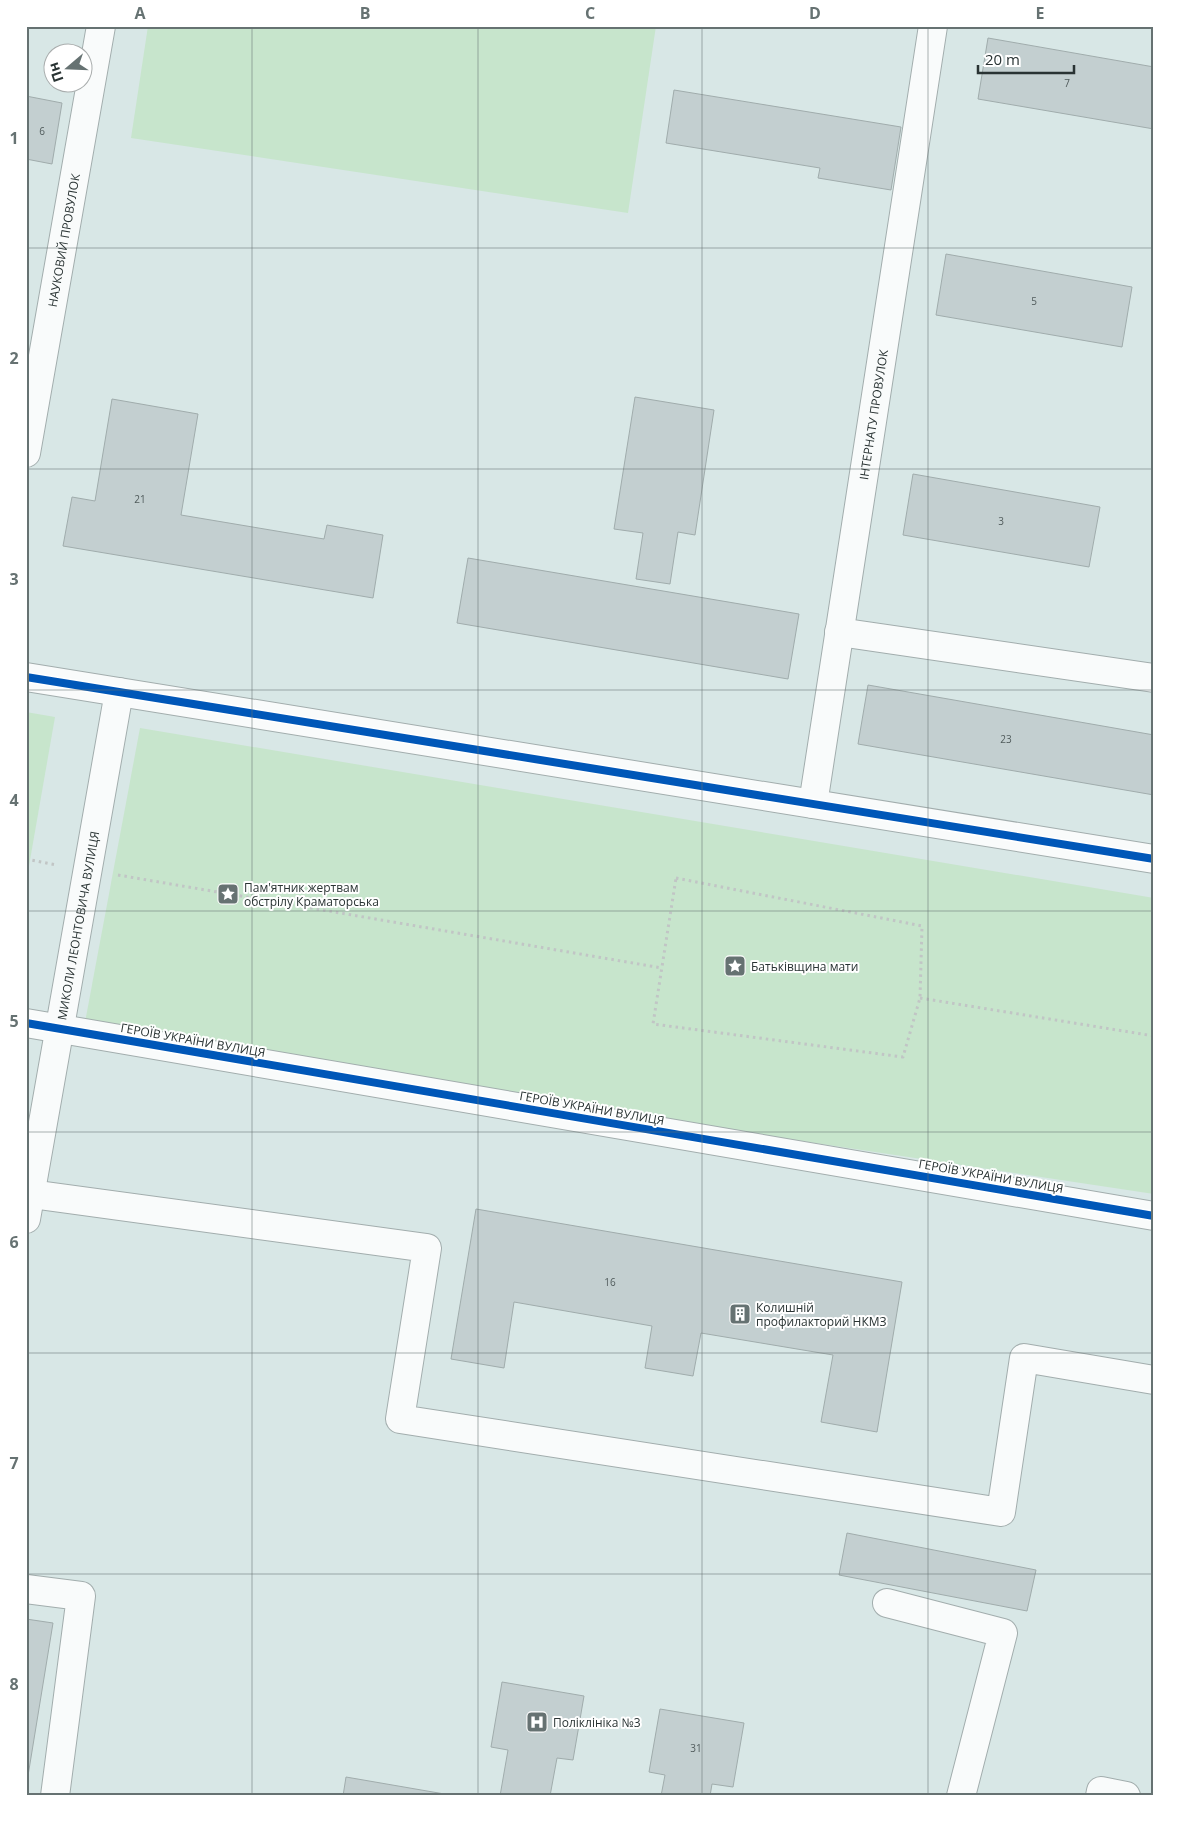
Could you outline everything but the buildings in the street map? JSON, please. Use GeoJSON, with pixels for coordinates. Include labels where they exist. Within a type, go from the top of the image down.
{"type":"FeatureCollection","features":[{"type":"Feature","properties":{"kind":"street","name":"НАУКОВИЙ ПРОВУЛОК"},"geometry":{"type":"LineString","coordinates":[[26,453],[101,26]]}},
{"type":"Feature","properties":{"kind":"street","name":"ІНТЕРНАТУ ПРОВУЛОК"},"geometry":{"type":"LineString","coordinates":[[813,804],[933,26]]}},
{"type":"Feature","properties":{"kind":"street"},"geometry":{"type":"LineString","coordinates":[[839,632],[1154,678]]}},
{"type":"Feature","properties":{"kind":"street"},"geometry":{"type":"LineString","coordinates":[[26,677],[1154,859]]}},
{"type":"Feature","properties":{"kind":"street","name":"МИКОЛИ ЛЕОНТОВИЧА ВУЛИЦЯ"},"geometry":{"type":"LineString","coordinates":[[28,1206],[119,692]]}},
{"type":"Feature","properties":{"kind":"street","name":"ГЕРОЇВ УКРАЇНИ ВУЛИЦЯ"},"geometry":{"type":"LineString","coordinates":[[26,1023],[1154,1216]]}},
{"type":"Feature","properties":{"kind":"street"},"geometry":{"type":"LineString","coordinates":[[28,1206],[427,1248],[400,1418],[1001,1512],[1024,1358],[1154,1380]]}},
{"type":"Feature","properties":{"kind":"street"},"geometry":{"type":"LineString","coordinates":[[26,1589],[81,1596],[55,1796]]}},
{"type":"Feature","properties":{"kind":"street"},"geometry":{"type":"LineString","coordinates":[[887,1603],[1003,1633],[961,1796]]}},
{"type":"Feature","properties":{"kind":"street"},"geometry":{"type":"LineString","coordinates":[[1100,1796],[1100,1791],[1126,1796]]}},
{"type":"Feature","properties":{"kind":"path"},"geometry":{"type":"LineString","coordinates":[[26,860],[662,968]]}},
{"type":"Feature","properties":{"kind":"path"},"geometry":{"type":"LineString","coordinates":[[676,878],[922,926],[920,998],[902,1057],[653,1024],[676,878]]}},
{"type":"Feature","properties":{"kind":"path"},"geometry":{"type":"LineString","coordinates":[[920,998],[1154,1036]]}},
{"type":"Feature","properties":{"kind":"green space"},"geometry":{"type":"Polygon","coordinates":[[[148,26],[656,26],[628,213],[131,138],[148,26]]]}},
{"type":"Feature","properties":{"kind":"green space"},"geometry":{"type":"Polygon","coordinates":[[[26,712],[55,717],[26,883],[26,712]]]}},
{"type":"Feature","properties":{"kind":"green space"},"geometry":{"type":"Polygon","coordinates":[[[140,728],[1154,898],[1154,1194],[83,1033],[140,728]]]}},
{"type":"Feature","properties":{"kind":"cycle path"},"geometry":{"type":"LineString","coordinates":[[26,677],[1154,859]]}},
{"type":"Feature","properties":{"kind":"cycle path"},"geometry":{"type":"LineString","coordinates":[[26,1023],[1154,1216]]}},
{"type":"Feature","properties":{"kind":"place","name":"Пам'ятник жертвам обстрілу Краматорська"},"geometry":{"type":"Point","coordinates":[228,894]}},
{"type":"Feature","properties":{"kind":"place","name":"Батьківщина мати"},"geometry":{"type":"Point","coordinates":[735,966]}},
{"type":"Feature","properties":{"kind":"place","name":"Колишній профилакторий НКМЗ"},"geometry":{"type":"Point","coordinates":[740,1314]}},
{"type":"Feature","properties":{"kind":"place","name":"Поліклініка №3"},"geometry":{"type":"Point","coordinates":[537,1722]}}]}
